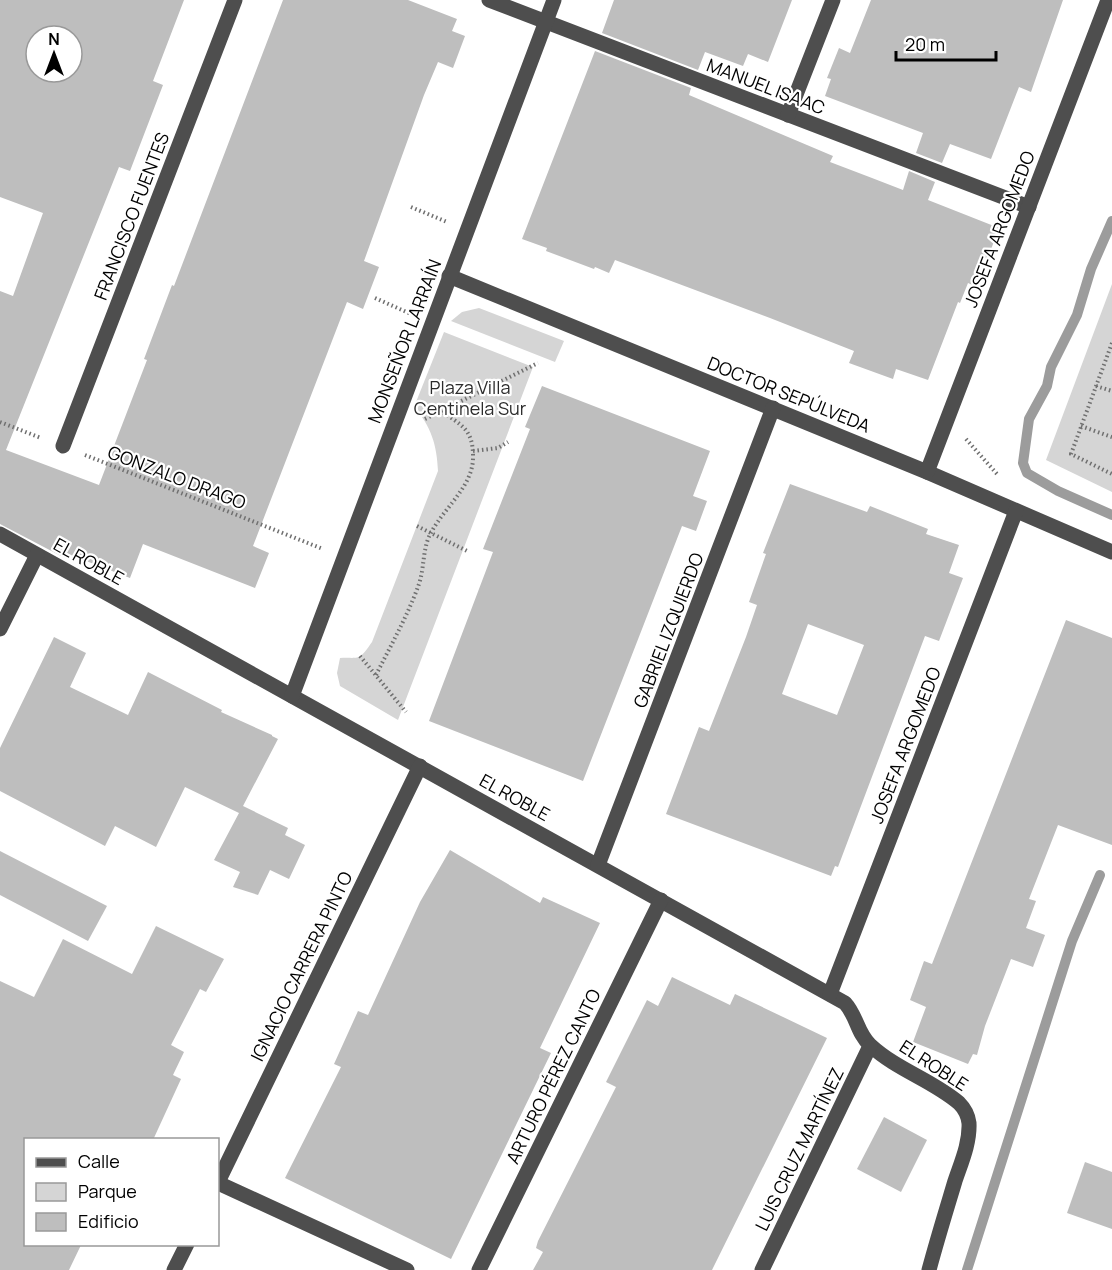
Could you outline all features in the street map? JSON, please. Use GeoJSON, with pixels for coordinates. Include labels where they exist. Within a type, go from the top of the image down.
{"type":"FeatureCollection","features":[{"type":"Feature","properties":{"kind":"street","name":"FRANCISCO FUENTES"},"geometry":{"type":"LineString","coordinates":[[63,446],[235,0]]}},
{"type":"Feature","properties":{"kind":"street","name":"MANUEL ISAAC"},"geometry":{"type":"LineString","coordinates":[[489,0],[1029,207]]}},
{"type":"Feature","properties":{"kind":"street","name":"MONSEÑOR LARRAÍN"},"geometry":{"type":"LineString","coordinates":[[292,696],[554,0]]}},
{"type":"Feature","properties":{"kind":"street"},"geometry":{"type":"LineString","coordinates":[[788,115],[833,0]]}},
{"type":"Feature","properties":{"kind":"street","name":"JOSEFA ARGOMEDO"},"geometry":{"type":"LineString","coordinates":[[927,471],[1108,0]]}},
{"type":"Feature","properties":{"kind":"street","name":"DOCTOR SEPÚLVEDA"},"geometry":{"type":"LineString","coordinates":[[449,276],[927,471],[1112,552]]}},
{"type":"Feature","properties":{"kind":"street","name":"GABRIEL IZQUIERDO"},"geometry":{"type":"LineString","coordinates":[[598,865],[773,408]]}},
{"type":"Feature","properties":{"kind":"street","name":"JOSEFA ARGOMEDO"},"geometry":{"type":"LineString","coordinates":[[830,994],[1016,511]]}},
{"type":"Feature","properties":{"kind":"street","name":"EL ROBLE"},"geometry":{"type":"LineString","coordinates":[[0,534],[845,1003],[853,1012],[859,1031],[870,1046],[895,1065],[948,1095],[967,1113],[966,1147],[928,1270]]}},
{"type":"Feature","properties":{"kind":"street"},"geometry":{"type":"LineString","coordinates":[[0,629],[38,555]]}},
{"type":"Feature","properties":{"kind":"street","name":"IGNACIO CARRERA PINTO"},"geometry":{"type":"LineString","coordinates":[[219,1180],[420,766]]}},
{"type":"Feature","properties":{"kind":"street","name":"ARTURO PÉREZ CANTO"},"geometry":{"type":"LineString","coordinates":[[479,1270],[661,900]]}},
{"type":"Feature","properties":{"kind":"street","name":"LUIS CRUZ MARTÍNEZ"},"geometry":{"type":"LineString","coordinates":[[762,1270],[870,1046]]}},
{"type":"Feature","properties":{"kind":"street"},"geometry":{"type":"LineString","coordinates":[[219,1182],[407,1270]]}},
{"type":"Feature","properties":{"kind":"street"},"geometry":{"type":"LineString","coordinates":[[174,1270],[186,1246]]}},
{"type":"Feature","properties":{"kind":"path"},"geometry":{"type":"LineString","coordinates":[[411,207],[447,222]]}},
{"type":"Feature","properties":{"kind":"path"},"geometry":{"type":"LineString","coordinates":[[375,298],[412,314]]}},
{"type":"Feature","properties":{"kind":"path"},"geometry":{"type":"LineString","coordinates":[[1112,343],[1071,454],[1112,474]]}},
{"type":"Feature","properties":{"kind":"path"},"geometry":{"type":"LineString","coordinates":[[425,419],[538,363]]}},
{"type":"Feature","properties":{"kind":"path"},"geometry":{"type":"LineString","coordinates":[[1096,386],[1112,391]]}},
{"type":"Feature","properties":{"kind":"path"},"geometry":{"type":"LineString","coordinates":[[376,675],[412,602],[420,581],[426,546],[431,532],[467,482],[474,458],[471,439],[463,425],[441,411]]}},
{"type":"Feature","properties":{"kind":"path","name":"GONZALO DRAGO"},"geometry":{"type":"LineString","coordinates":[[0,422],[344,557]]}},
{"type":"Feature","properties":{"kind":"path"},"geometry":{"type":"LineString","coordinates":[[1081,426],[1112,437]]}},
{"type":"Feature","properties":{"kind":"path"},"geometry":{"type":"LineString","coordinates":[[473,451],[498,448],[508,442]]}},
{"type":"Feature","properties":{"kind":"path"},"geometry":{"type":"LineString","coordinates":[[417,526],[467,551]]}},
{"type":"Feature","properties":{"kind":"path"},"geometry":{"type":"LineString","coordinates":[[360,656],[406,712]]}},
{"type":"Feature","properties":{"kind":"green space"},"geometry":{"type":"Polygon","coordinates":[[[1112,284],[1112,492],[1046,460],[1112,284]]]}},
{"type":"Feature","properties":{"kind":"green space"},"geometry":{"type":"Polygon","coordinates":[[[479,308],[564,341],[555,362],[451,321],[462,312],[479,308]]]}},
{"type":"Feature","properties":{"kind":"green space","name":"Plaza Villa Centinela Sur"},"geometry":{"type":"Polygon","coordinates":[[[444,332],[533,367],[398,720],[340,686],[337,673],[340,658],[358,657],[372,642],[438,471],[432,436],[425,421],[414,407],[444,332]]]}},
{"type":"Feature","properties":{"kind":"building"},"geometry":{"type":"Polygon","coordinates":[[[0,0],[184,0],[153,81],[163,85],[130,171],[119,167],[6,450],[99,485],[147,360],[144,359],[172,285],[174,286],[283,0],[408,0],[457,19],[452,31],[465,36],[453,68],[438,62],[424,95],[364,261],[379,267],[363,309],[347,302],[253,546],[269,553],[255,588],[143,544],[130,578],[63,552],[61,556],[0,524],[0,291],[13,296],[43,213],[0,197],[0,0]]]}},
{"type":"Feature","properties":{"kind":"building"},"geometry":{"type":"Polygon","coordinates":[[[614,0],[792,0],[768,62],[748,54],[743,66],[705,52],[698,70],[602,33],[614,0]]]}},
{"type":"Feature","properties":{"kind":"building"},"geometry":{"type":"Polygon","coordinates":[[[871,0],[1063,0],[1031,92],[1019,87],[991,159],[950,144],[942,163],[916,153],[923,133],[825,96],[831,79],[827,78],[839,48],[850,53],[871,0]]]}},
{"type":"Feature","properties":{"kind":"building"},"geometry":{"type":"Polygon","coordinates":[[[595,51],[691,88],[689,95],[833,156],[830,162],[903,190],[909,171],[935,182],[928,200],[999,228],[977,287],[968,283],[960,303],[958,302],[928,380],[896,369],[893,379],[849,363],[854,351],[615,260],[609,273],[546,251],[547,248],[522,239],[595,51]]]}},
{"type":"Feature","properties":{"kind":"building"},"geometry":{"type":"Polygon","coordinates":[[[542,386],[710,451],[693,496],[707,501],[696,531],[682,526],[583,781],[429,721],[493,552],[483,549],[530,429],[525,427],[542,386]]]}},
{"type":"Feature","properties":{"kind":"building"},"geometry":{"type":"Polygon","coordinates":[[[790,484],[867,512],[870,506],[928,529],[926,534],[959,545],[949,573],[963,578],[939,641],[925,636],[838,867],[835,866],[831,876],[666,814],[699,727],[709,731],[746,637],[757,605],[749,602],[766,554],[763,553],[790,484]],[[808,624],[782,694],[837,715],[864,645],[808,624]]]}},
{"type":"Feature","properties":{"kind":"building"},"geometry":{"type":"Polygon","coordinates":[[[1066,620],[1112,638],[1112,845],[1058,825],[1029,899],[1036,901],[1026,928],[1045,935],[1033,967],[1011,959],[985,1026],[977,1055],[973,1054],[968,1064],[913,1042],[926,1007],[910,1000],[924,961],[932,964],[1066,620]]]}},
{"type":"Feature","properties":{"kind":"building"},"geometry":{"type":"Polygon","coordinates":[[[54,637],[86,653],[70,687],[128,715],[148,672],[222,710],[221,712],[278,739],[243,806],[288,828],[285,835],[305,845],[289,879],[270,870],[258,895],[233,887],[240,872],[214,860],[239,813],[185,787],[156,847],[115,826],[105,846],[0,791],[0,748],[54,637]]]}},
{"type":"Feature","properties":{"kind":"building"},"geometry":{"type":"Polygon","coordinates":[[[450,850],[540,903],[543,897],[600,923],[540,1048],[551,1053],[451,1259],[285,1178],[341,1067],[334,1064],[358,1011],[368,1015],[420,902],[450,850]]]}},
{"type":"Feature","properties":{"kind":"building"},"geometry":{"type":"Polygon","coordinates":[[[0,851],[107,906],[88,941],[0,895],[0,851]]]}},
{"type":"Feature","properties":{"kind":"building"},"geometry":{"type":"Polygon","coordinates":[[[156,926],[224,959],[206,992],[200,989],[171,1045],[184,1052],[173,1075],[181,1079],[154,1138],[24,1138],[24,1246],[81,1246],[69,1270],[0,1270],[0,981],[34,997],[63,939],[132,974],[156,926]]]}},
{"type":"Feature","properties":{"kind":"building"},"geometry":{"type":"Polygon","coordinates":[[[672,977],[730,1005],[735,994],[827,1038],[712,1270],[533,1270],[543,1252],[536,1248],[538,1241],[616,1087],[606,1082],[647,1000],[658,1006],[672,977]]]}},
{"type":"Feature","properties":{"kind":"building"},"geometry":{"type":"Polygon","coordinates":[[[884,1117],[927,1140],[901,1192],[857,1169],[884,1117]]]}},
{"type":"Feature","properties":{"kind":"building"},"geometry":{"type":"Polygon","coordinates":[[[1085,1162],[1112,1172],[1112,1229],[1067,1213],[1085,1162]]]}},
{"type":"Feature","properties":{"kind":"waterway"},"geometry":{"type":"LineString","coordinates":[[1112,221],[1091,269],[1077,315],[1051,367],[1047,386],[1029,419],[1023,463],[1027,473],[1058,491],[1112,515]]}},
{"type":"Feature","properties":{"kind":"waterway"},"geometry":{"type":"LineString","coordinates":[[967,1270],[1072,941],[1100,875]]}}]}
